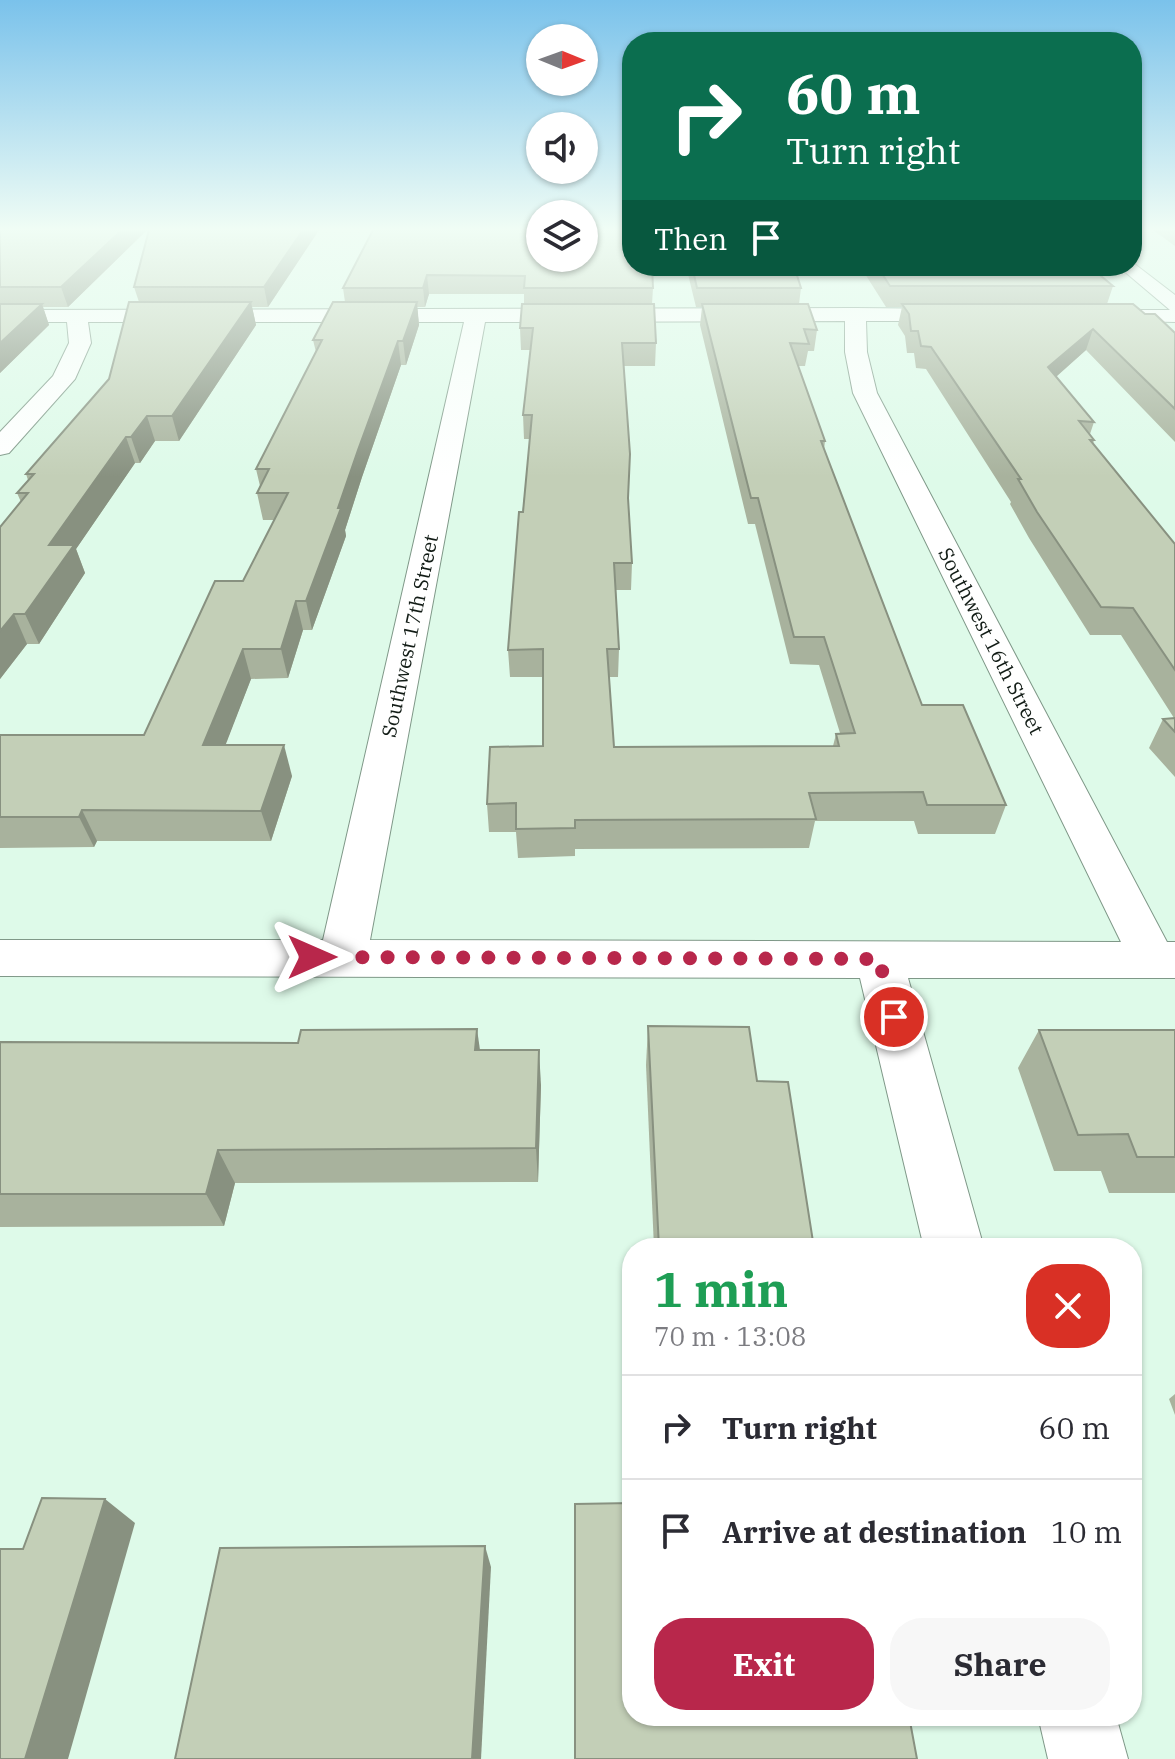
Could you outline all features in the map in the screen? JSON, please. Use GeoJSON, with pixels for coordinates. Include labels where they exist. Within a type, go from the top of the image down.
{"type":"FeatureCollection","features":[{"type":"Feature","properties":{"kind":"street","name":"Southwest 16th Street"},"geometry":{"type":"LineString","coordinates":[[855,314],[856,352],[865,393],[1164,960]]}},
{"type":"Feature","properties":{"kind":"street","name":"Southwest 17th Street"},"geometry":{"type":"LineString","coordinates":[[343,957],[476,315]]}},
{"type":"Feature","properties":{"kind":"street"},"geometry":{"type":"LineString","coordinates":[[0,316],[980,315]]}},
{"type":"Feature","properties":{"kind":"street"},"geometry":{"type":"LineString","coordinates":[[1073,315],[1175,316]]}},
{"type":"Feature","properties":{"kind":"street"},"geometry":{"type":"LineString","coordinates":[[0,447],[63,379],[80,343],[77,316]]}},
{"type":"Feature","properties":{"kind":"street"},"geometry":{"type":"LineString","coordinates":[[0,958],[1164,960]]}},
{"type":"Feature","properties":{"kind":"street"},"geometry":{"type":"LineString","coordinates":[[879,959],[951,1238]]}},
{"type":"Feature","properties":{"kind":"street"},"geometry":{"type":"LineString","coordinates":[[1080,1726],[1088,1759]]}},
{"type":"Feature","properties":{"kind":"building"},"geometry":{"type":"Polygon","coordinates":[[[0,312],[33,312],[0,343],[0,312]]]}},
{"type":"Feature","properties":{"kind":"building"},"geometry":{"type":"Polygon","coordinates":[[[126,312],[244,312],[172,416],[147,416],[131,437],[126,437],[49,545],[74,545],[25,614],[14,614],[0,631],[0,527],[28,493],[17,493],[34,474],[26,474],[109,379],[126,312]]]}},
{"type":"Feature","properties":{"kind":"building"},"geometry":{"type":"Polygon","coordinates":[[[328,312],[413,312],[403,341],[398,341],[306,601],[296,601],[281,649],[243,649],[203,745],[284,745],[261,811],[82,810],[79,817],[0,817],[0,735],[144,735],[215,581],[243,581],[288,493],[257,493],[269,469],[256,469],[322,340],[313,340],[328,312]]]}},
{"type":"Feature","properties":{"kind":"building"},"geometry":{"type":"Polygon","coordinates":[[[521,312],[654,312],[656,343],[622,343],[630,454],[628,498],[632,563],[614,563],[619,649],[607,649],[614,747],[839,746],[836,734],[855,733],[824,637],[794,637],[758,498],[751,498],[704,312],[811,312],[817,330],[804,329],[809,344],[790,343],[825,441],[821,441],[922,705],[963,705],[1006,805],[927,805],[923,792],[809,793],[816,819],[575,820],[575,828],[516,829],[516,803],[487,804],[490,747],[543,746],[543,649],[508,650],[519,512],[523,512],[532,415],[523,415],[533,328],[520,328],[521,312]]]}},
{"type":"Feature","properties":{"kind":"building"},"geometry":{"type":"Polygon","coordinates":[[[1143,312],[1155,314],[1175,333],[1175,409],[1093,329],[1048,367],[1094,422],[1079,421],[1094,440],[1090,440],[1175,544],[1175,670],[1133,608],[1101,607],[1037,512],[1018,479],[1021,479],[931,347],[921,346],[918,331],[911,331],[909,314],[1143,312]]]}},
{"type":"Feature","properties":{"kind":"building"},"geometry":{"type":"Polygon","coordinates":[[[1175,718],[1175,732],[1163,719],[1175,718]]]}},
{"type":"Feature","properties":{"kind":"building"},"geometry":{"type":"Polygon","coordinates":[[[648,1026],[749,1027],[757,1081],[788,1082],[812,1238],[659,1238],[648,1026]]]}},
{"type":"Feature","properties":{"kind":"building"},"geometry":{"type":"Polygon","coordinates":[[[477,1029],[475,1050],[539,1050],[536,1148],[218,1150],[206,1194],[0,1194],[0,1042],[298,1043],[301,1030],[477,1029]]]}},
{"type":"Feature","properties":{"kind":"building"},"geometry":{"type":"Polygon","coordinates":[[[1039,1030],[1175,1030],[1175,1157],[1137,1157],[1128,1134],[1078,1135],[1039,1030]]]}},
{"type":"Feature","properties":{"kind":"building"},"geometry":{"type":"Polygon","coordinates":[[[42,1498],[105,1499],[25,1759],[0,1759],[0,1549],[23,1549],[42,1498]]]}},
{"type":"Feature","properties":{"kind":"building"},"geometry":{"type":"Polygon","coordinates":[[[622,1503],[622,1726],[911,1726],[917,1759],[575,1759],[575,1504],[622,1503]]]}},
{"type":"Feature","properties":{"kind":"building"},"geometry":{"type":"Polygon","coordinates":[[[485,1546],[472,1759],[175,1759],[220,1548],[485,1546]]]}},
{"type":"Feature","properties":{"kind":"route"},"geometry":{"type":"LineString","coordinates":[[312,957],[879,959],[894,1017]]}}]}
